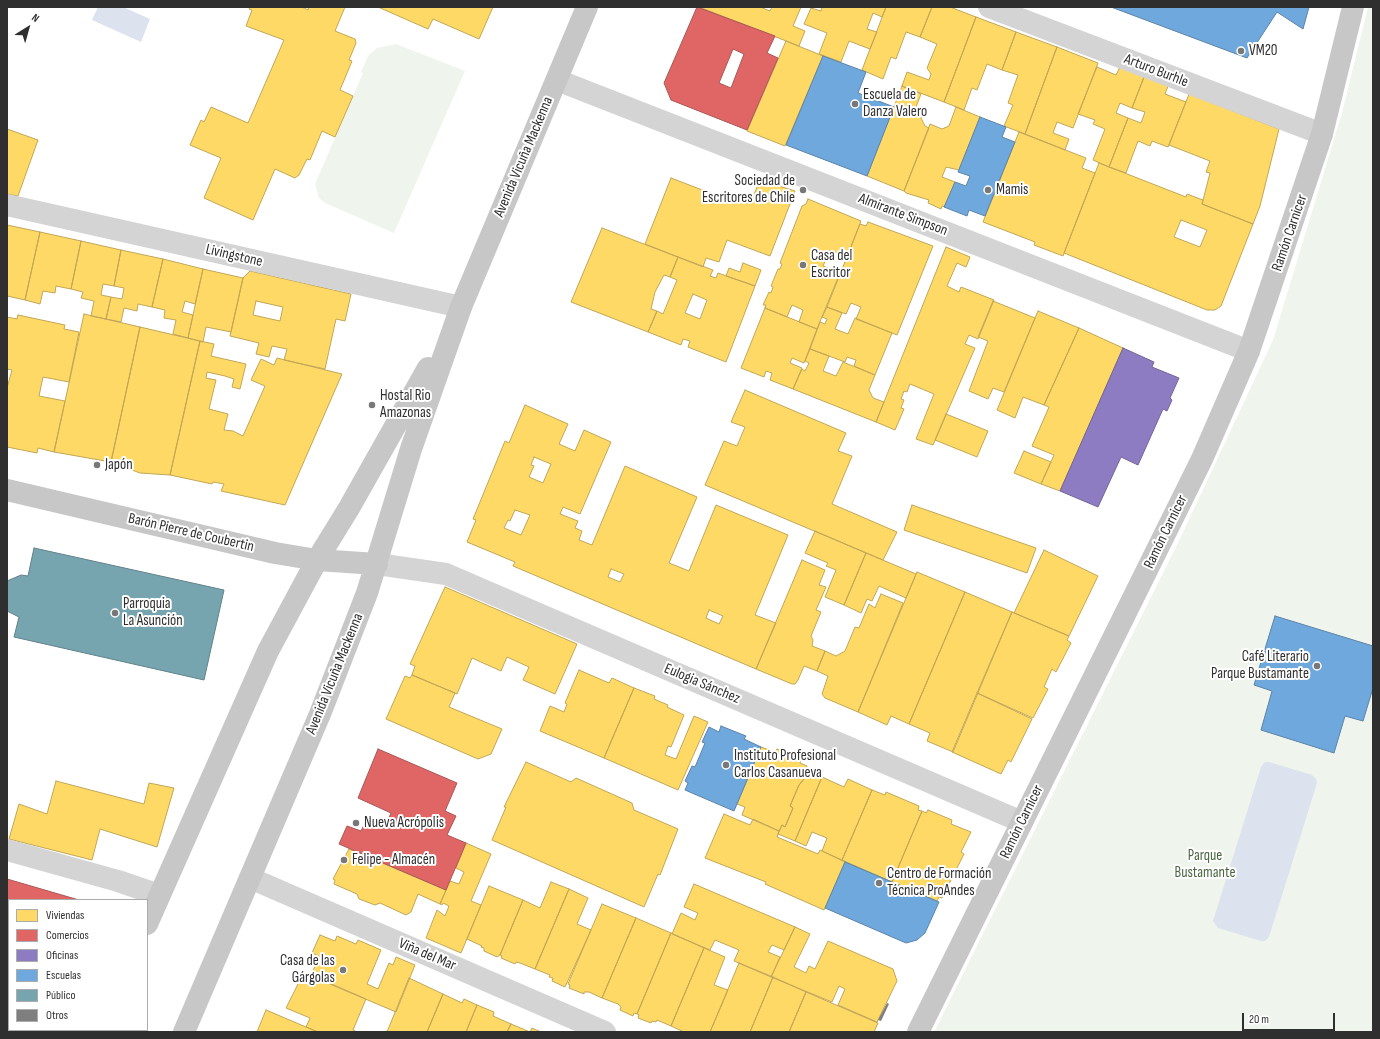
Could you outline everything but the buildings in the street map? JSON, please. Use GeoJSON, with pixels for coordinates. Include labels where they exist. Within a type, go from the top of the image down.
{"type":"FeatureCollection","features":[{"type":"Feature","properties":{"kind":"main road","name":"Avenida Vicuña Mackenna"},"geometry":{"type":"LineString","coordinates":[[184,1032],[320,714],[360,614],[377,564],[411,449],[461,307],[587,7]]}},
{"type":"Feature","properties":{"kind":"main road","name":"Ramón Carnicer"},"geometry":{"type":"LineString","coordinates":[[918,1032],[1202,459],[1249,351],[1322,134],[1353,7]]}},
{"type":"Feature","properties":{"kind":"main road","name":"Avenida Vicuña Mackenna"},"geometry":{"type":"LineString","coordinates":[[148,922],[268,651],[317,560],[384,447],[461,307]]}},
{"type":"Feature","properties":{"kind":"main road","name":"Barón Pierre de Coubertin"},"geometry":{"type":"LineString","coordinates":[[7,490],[275,553],[317,560],[377,564]]}},
{"type":"Feature","properties":{"kind":"street","name":"Arturo Burhle"},"geometry":{"type":"LineString","coordinates":[[989,7],[1322,134]]}},
{"type":"Feature","properties":{"kind":"street","name":"Almirante Simpson"},"geometry":{"type":"LineString","coordinates":[[557,80],[1249,351]]}},
{"type":"Feature","properties":{"kind":"street","name":"Livingstone"},"geometry":{"type":"LineString","coordinates":[[7,204],[461,307]]}},
{"type":"Feature","properties":{"kind":"street","name":"Eulogia Sánchez"},"geometry":{"type":"LineString","coordinates":[[377,564],[446,574],[1022,822]]}},
{"type":"Feature","properties":{"kind":"street"},"geometry":{"type":"LineString","coordinates":[[7,850],[118,881],[160,895]]}},
{"type":"Feature","properties":{"kind":"street","name":"Viña del Mar"},"geometry":{"type":"LineString","coordinates":[[250,878],[605,1032]]}},
{"type":"Feature","properties":{"kind":"green space","name":"Parque Bustamante"},"geometry":{"type":"Polygon","coordinates":[[[1368,7],[1373,7],[1373,1032],[934,1032],[1178,543],[1273,340],[1342,113],[1368,7]]]}},
{"type":"Feature","properties":{"kind":"green space"},"geometry":{"type":"Polygon","coordinates":[[[396,44],[465,71],[394,233],[325,203],[319,198],[315,184],[363,73],[361,72],[368,56],[377,48],[396,44]]]}},
{"type":"Feature","properties":{"kind":"shaded area"},"geometry":{"type":"Polygon","coordinates":[[[98,7],[123,7],[150,19],[141,42],[92,20],[98,7]]]}},
{"type":"Feature","properties":{"kind":"shaded area"},"geometry":{"type":"Polygon","coordinates":[[[1265,762],[1312,775],[1316,779],[1317,783],[1269,937],[1265,941],[1261,941],[1218,928],[1213,921],[1261,767],[1265,762]]]}},
{"type":"Feature","properties":{"kind":"place","name":"VM20"},"geometry":{"type":"Point","coordinates":[1241,51]}},
{"type":"Feature","properties":{"kind":"place","name":"Escuela de Danza Valero"},"geometry":{"type":"Point","coordinates":[855,104]}},
{"type":"Feature","properties":{"kind":"place","name":"Sociedad de Escritores de Chile"},"geometry":{"type":"Point","coordinates":[803,190]}},
{"type":"Feature","properties":{"kind":"place","name":"Mamis"},"geometry":{"type":"Point","coordinates":[988,190]}},
{"type":"Feature","properties":{"kind":"place","name":"Casa del Escritor"},"geometry":{"type":"Point","coordinates":[803,265]}},
{"type":"Feature","properties":{"kind":"place","name":"Hostal Rio Amazonas"},"geometry":{"type":"Point","coordinates":[372,405]}},
{"type":"Feature","properties":{"kind":"place","name":"Japón"},"geometry":{"type":"Point","coordinates":[97,465]}},
{"type":"Feature","properties":{"kind":"place","name":"Parroquia La Asunción"},"geometry":{"type":"Point","coordinates":[115,613]}},
{"type":"Feature","properties":{"kind":"place","name":"Café Literario Parque Bustamante"},"geometry":{"type":"Point","coordinates":[1317,666]}},
{"type":"Feature","properties":{"kind":"place","name":"Instituto Profesional Carlos Casanueva"},"geometry":{"type":"Point","coordinates":[726,765]}},
{"type":"Feature","properties":{"kind":"place","name":"Nueva Acrópolis"},"geometry":{"type":"Point","coordinates":[356,823]}},
{"type":"Feature","properties":{"kind":"place","name":"Felipe - Almacén"},"geometry":{"type":"Point","coordinates":[344,860]}},
{"type":"Feature","properties":{"kind":"place","name":"Centro de Formación Técnica ProAndes"},"geometry":{"type":"Point","coordinates":[879,883]}},
{"type":"Feature","properties":{"kind":"place","name":"Casa de las Gárgolas"},"geometry":{"type":"Point","coordinates":[343,970]}}]}
